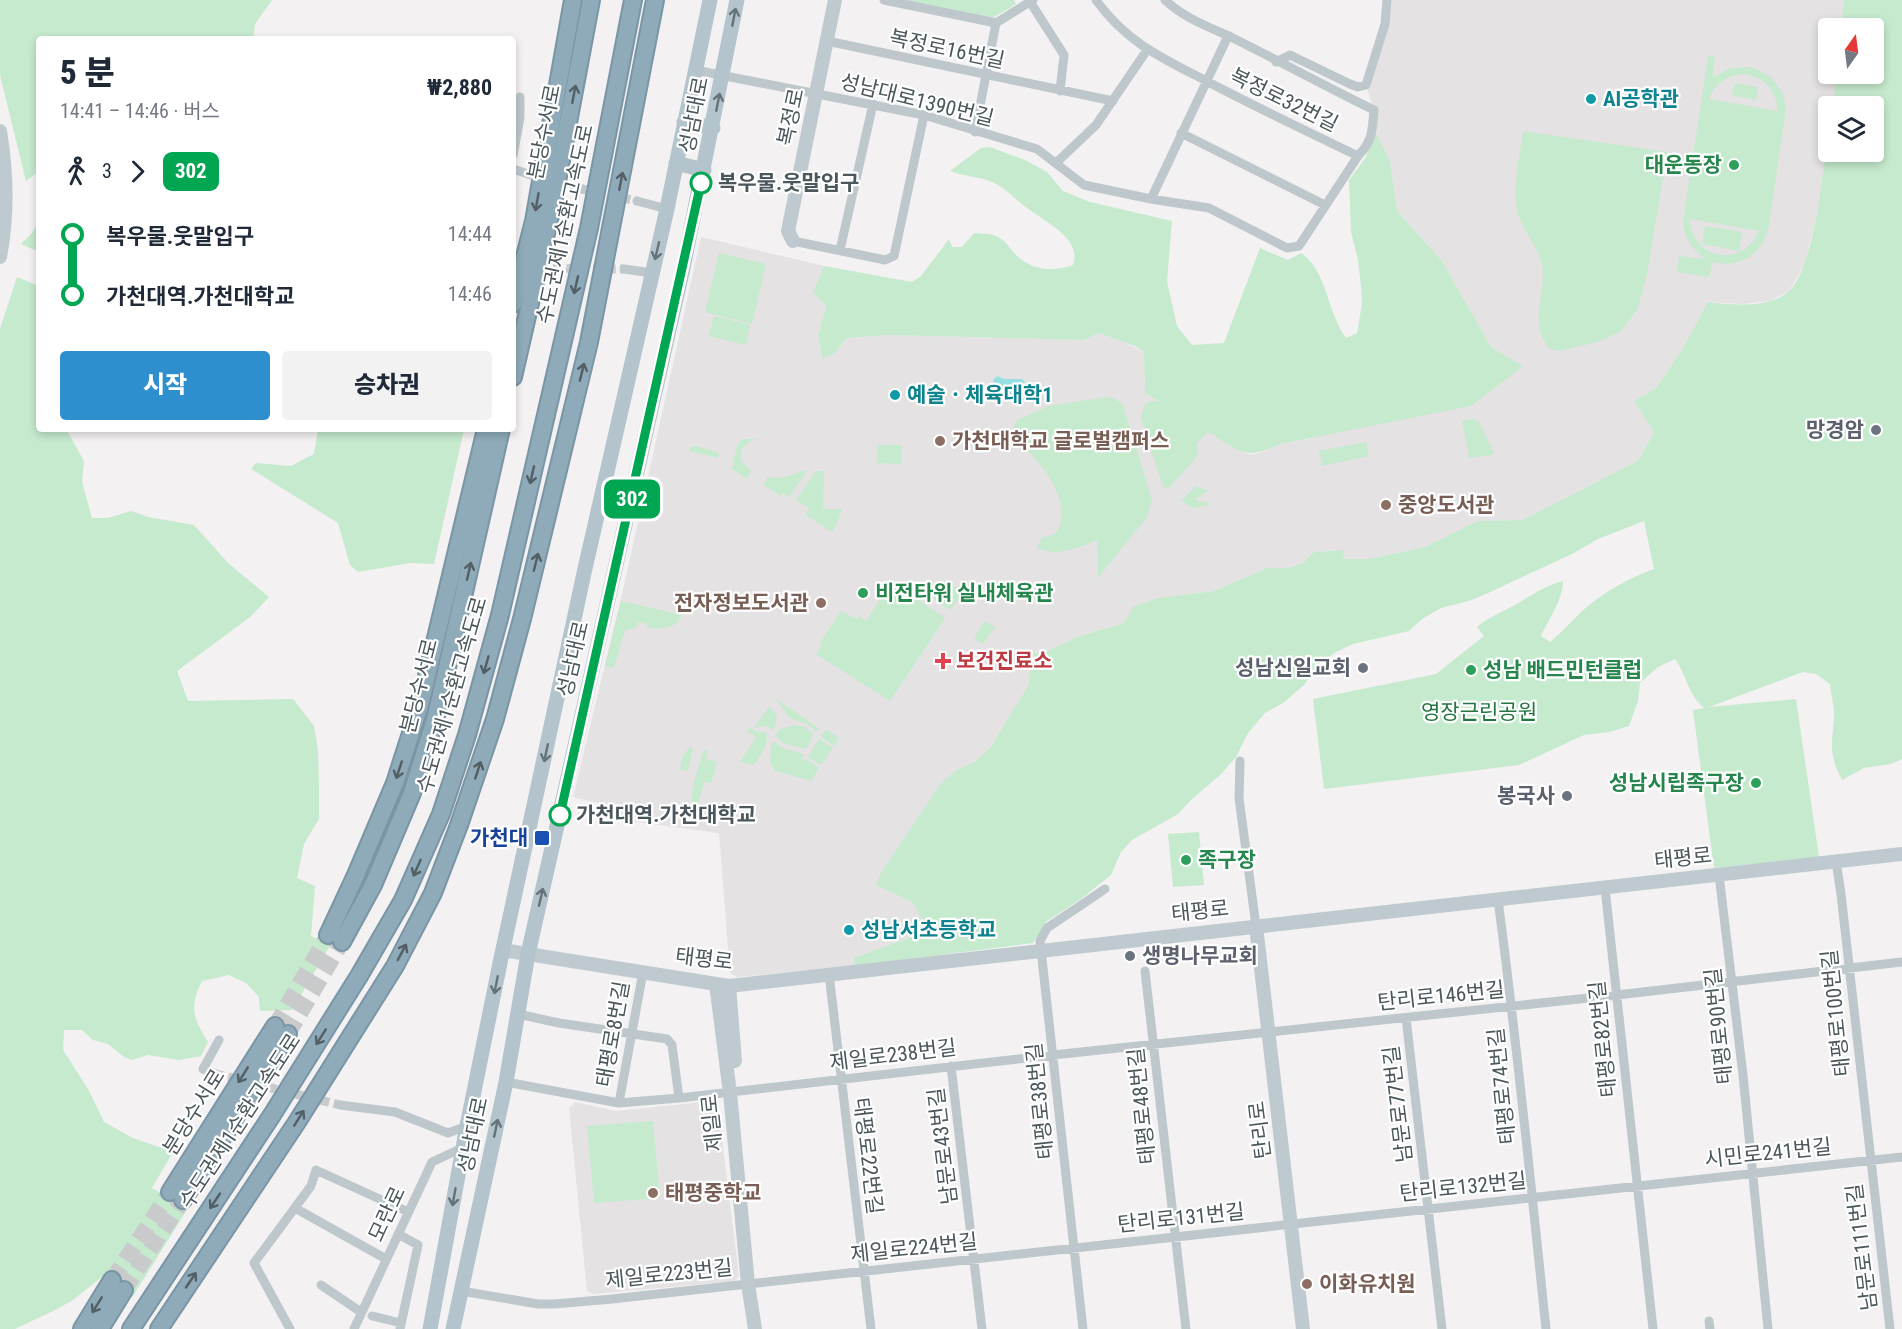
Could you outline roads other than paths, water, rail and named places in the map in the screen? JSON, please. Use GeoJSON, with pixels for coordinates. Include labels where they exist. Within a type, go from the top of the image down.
{"type":"FeatureCollection","features":[{"type":"Feature","properties":{"kind":"highway","name":"분당수서로"},"geometry":{"type":"LineString","coordinates":[[516,292],[534,221],[573,0]]}},
{"type":"Feature","properties":{"kind":"highway","name":"분당수서로"},"geometry":{"type":"LineString","coordinates":[[516,364],[553,202],[591,0]]}},
{"type":"Feature","properties":{"kind":"highway","name":"수도권제1순환고속도로"},"geometry":{"type":"LineString","coordinates":[[131,1329],[272,1115],[359,976],[403,900],[441,814],[500,615],[589,228],[633,0]]}},
{"type":"Feature","properties":{"kind":"highway","name":"수도권제1순환고속도로"},"geometry":{"type":"LineString","coordinates":[[159,1329],[297,1122],[395,966],[433,893],[459,825],[495,718],[522,619],[590,342],[655,0]]}},
{"type":"Feature","properties":{"kind":"highway","name":"분당수서로"},"geometry":{"type":"LineString","coordinates":[[485,432],[420,705],[395,783],[356,875],[335,938],[373,885],[416,782],[436,716],[500,432]]}},
{"type":"Feature","properties":{"kind":"highway","name":"분당수서로"},"geometry":{"type":"LineString","coordinates":[[176,1196],[281,1030]]}},
{"type":"Feature","properties":{"kind":"highway"},"geometry":{"type":"LineString","coordinates":[[82,1329],[118,1285],[100,1329]]}},
{"type":"Feature","properties":{"kind":"main road","name":"성남대로"},"geometry":{"type":"LineString","coordinates":[[430,1329],[462,1148],[503,950],[667,209],[710,0]]}},
{"type":"Feature","properties":{"kind":"main road","name":"성남대로"},"geometry":{"type":"LineString","coordinates":[[453,1329],[506,1082],[528,954],[704,170],[737,0]]}},
{"type":"Feature","properties":{"kind":"main road","name":"복정로"},"geometry":{"type":"LineString","coordinates":[[793,241],[788,231],[835,0]]}},
{"type":"Feature","properties":{"kind":"main road"},"geometry":{"type":"LineString","coordinates":[[684,122],[713,128]]}},
{"type":"Feature","properties":{"kind":"main road"},"geometry":{"type":"LineString","coordinates":[[0,131],[6,165],[6,228],[0,257]]}},
{"type":"Feature","properties":{"kind":"main road"},"geometry":{"type":"LineString","coordinates":[[676,163],[704,170]]}},
{"type":"Feature","properties":{"kind":"main road"},"geometry":{"type":"LineString","coordinates":[[551,727],[578,733]]}},
{"type":"Feature","properties":{"kind":"main road","name":"태평로"},"geometry":{"type":"LineString","coordinates":[[503,950],[722,985],[1902,854]]}},
{"type":"Feature","properties":{"kind":"main road","name":"탄리로"},"geometry":{"type":"LineString","coordinates":[[1256,926],[1303,1329]]}},
{"type":"Feature","properties":{"kind":"main road","name":"제일로"},"geometry":{"type":"LineString","coordinates":[[722,985],[756,1329]]}},
{"type":"Feature","properties":{"kind":"main road","name":"제일로"},"geometry":{"type":"LineString","coordinates":[[753,1284],[763,1329]]}},
{"type":"Feature","properties":{"kind":"street"},"geometry":{"type":"LineString","coordinates":[[1096,0],[1105,13],[1147,50],[1206,81],[1151,199]]}},
{"type":"Feature","properties":{"kind":"street","name":"복정로32번길"},"geometry":{"type":"LineString","coordinates":[[1165,0],[1199,23],[1374,110]]}},
{"type":"Feature","properties":{"kind":"street"},"geometry":{"type":"LineString","coordinates":[[1276,62],[1290,55],[1350,84],[1358,87],[1366,85],[1385,24],[1387,0]]}},
{"type":"Feature","properties":{"kind":"street"},"geometry":{"type":"LineString","coordinates":[[891,1],[996,23],[1031,1],[1064,56],[1060,91]]}},
{"type":"Feature","properties":{"kind":"street"},"geometry":{"type":"LineString","coordinates":[[975,132],[996,23]]}},
{"type":"Feature","properties":{"kind":"street","name":"복정로32번길"},"geometry":{"type":"LineString","coordinates":[[1228,36],[1206,81],[1358,156]]}},
{"type":"Feature","properties":{"kind":"street","name":"복정로16번길"},"geometry":{"type":"LineString","coordinates":[[827,41],[985,76],[1113,101]]}},
{"type":"Feature","properties":{"kind":"street"},"geometry":{"type":"LineString","coordinates":[[1056,163],[1096,125],[1147,50]]}},
{"type":"Feature","properties":{"kind":"street","name":"성남대로1390번길"},"geometry":{"type":"LineString","coordinates":[[695,70],[924,115],[1037,150],[1084,185],[1209,208],[1287,248],[1299,246],[1358,156],[1368,145],[1374,110]]}},
{"type":"Feature","properties":{"kind":"street"},"geometry":{"type":"LineString","coordinates":[[516,139],[520,117],[520,97]]}},
{"type":"Feature","properties":{"kind":"street"},"geometry":{"type":"LineString","coordinates":[[840,250],[873,104]]}},
{"type":"Feature","properties":{"kind":"street"},"geometry":{"type":"LineString","coordinates":[[516,112],[520,117]]}},
{"type":"Feature","properties":{"kind":"street"},"geometry":{"type":"LineString","coordinates":[[793,241],[885,260],[894,256],[924,115]]}},
{"type":"Feature","properties":{"kind":"street"},"geometry":{"type":"LineString","coordinates":[[1181,133],[1325,205]]}},
{"type":"Feature","properties":{"kind":"street"},"geometry":{"type":"LineString","coordinates":[[516,170],[531,176]]}},
{"type":"Feature","properties":{"kind":"street"},"geometry":{"type":"LineString","coordinates":[[638,201],[667,209]]}},
{"type":"Feature","properties":{"kind":"street"},"geometry":{"type":"LineString","coordinates":[[624,269],[652,273]]}},
{"type":"Feature","properties":{"kind":"street"},"geometry":{"type":"LineString","coordinates":[[1240,761],[1239,798],[1256,926]]}},
{"type":"Feature","properties":{"kind":"street","name":"태평로100번길"},"geometry":{"type":"LineString","coordinates":[[1836,861],[1870,1160]]}},
{"type":"Feature","properties":{"kind":"street","name":"태평로90번길"},"geometry":{"type":"LineString","coordinates":[[1719,876],[1768,1329]]}},
{"type":"Feature","properties":{"kind":"street","name":"태평로82번길"},"geometry":{"type":"LineString","coordinates":[[1605,888],[1653,1329]]}},
{"type":"Feature","properties":{"kind":"street"},"geometry":{"type":"LineString","coordinates":[[1040,950],[1040,941],[1047,928],[1105,889]]}},
{"type":"Feature","properties":{"kind":"street","name":"태평로74번길"},"geometry":{"type":"LineString","coordinates":[[1498,900],[1512,1006],[1546,1329]]}},
{"type":"Feature","properties":{"kind":"street","name":"태평로38번길"},"geometry":{"type":"LineString","coordinates":[[1040,950],[1083,1329]]}},
{"type":"Feature","properties":{"kind":"street","name":"탄리로146번길"},"geometry":{"type":"LineString","coordinates":[[1153,1044],[1902,962]]}},
{"type":"Feature","properties":{"kind":"street","name":"태평로48번길"},"geometry":{"type":"LineString","coordinates":[[1145,971],[1186,1329]]}},
{"type":"Feature","properties":{"kind":"street","name":"태평로8번길"},"geometry":{"type":"LineString","coordinates":[[619,1103],[643,972]]}},
{"type":"Feature","properties":{"kind":"street","name":"태평로22번길"},"geometry":{"type":"LineString","coordinates":[[829,974],[871,1329]]}},
{"type":"Feature","properties":{"kind":"street"},"geometry":{"type":"LineString","coordinates":[[518,1014],[559,1023],[667,1039],[672,1045],[679,1098]]}},
{"type":"Feature","properties":{"kind":"street","name":"남문로77번길"},"geometry":{"type":"LineString","coordinates":[[1406,1017],[1442,1329]]}},
{"type":"Feature","properties":{"kind":"street"},"geometry":{"type":"LineString","coordinates":[[215,1074],[203,1069],[219,1040]]}},
{"type":"Feature","properties":{"kind":"street","name":"제일로238번길"},"geometry":{"type":"LineString","coordinates":[[506,1082],[619,1103],[1153,1044]]}},
{"type":"Feature","properties":{"kind":"street","name":"남문로43번길"},"geometry":{"type":"LineString","coordinates":[[951,1066],[982,1329]]}},
{"type":"Feature","properties":{"kind":"street"},"geometry":{"type":"LineString","coordinates":[[340,1105],[395,1112],[448,1133],[467,1126]]}},
{"type":"Feature","properties":{"kind":"street","name":"모란로"},"geometry":{"type":"LineString","coordinates":[[354,1329],[432,1162],[462,1148]]}},
{"type":"Feature","properties":{"kind":"street","name":"시민로241번길"},"geometry":{"type":"LineString","coordinates":[[1637,1186],[1902,1157]]}},
{"type":"Feature","properties":{"kind":"street","name":"남문로111번길"},"geometry":{"type":"LineString","coordinates":[[1870,1160],[1890,1329]]}},
{"type":"Feature","properties":{"kind":"street"},"geometry":{"type":"LineString","coordinates":[[290,1329],[254,1263],[310,1186],[316,1170],[408,1212]]}},
{"type":"Feature","properties":{"kind":"street","name":"탄리로132번길"},"geometry":{"type":"LineString","coordinates":[[1292,1224],[1637,1186]]}},
{"type":"Feature","properties":{"kind":"street"},"geometry":{"type":"LineString","coordinates":[[295,1208],[386,1259]]}},
{"type":"Feature","properties":{"kind":"street","name":"탄리로131번길"},"geometry":{"type":"LineString","coordinates":[[1074,1248],[1292,1224]]}},
{"type":"Feature","properties":{"kind":"street"},"geometry":{"type":"LineString","coordinates":[[372,1316],[400,1326],[418,1245],[398,1234]]}},
{"type":"Feature","properties":{"kind":"street","name":"제일로224번길"},"geometry":{"type":"LineString","coordinates":[[753,1284],[1074,1248]]}},
{"type":"Feature","properties":{"kind":"street","name":"제일로223번길"},"geometry":{"type":"LineString","coordinates":[[461,1291],[538,1304],[753,1284]]}},
{"type":"Feature","properties":{"kind":"street"},"geometry":{"type":"LineString","coordinates":[[321,1285],[361,1312]]}},
{"type":"Feature","properties":{"kind":"water"},"geometry":{"type":"Polygon","coordinates":[[[997,376],[1004,379],[1022,379],[1025,382],[1012,394],[1004,396],[996,393],[993,380],[997,376]]]}},
{"type":"Feature","properties":{"kind":"tunnel"},"geometry":{"type":"LineString","coordinates":[[582,189],[637,201]]}},
{"type":"Feature","properties":{"kind":"tunnel"},"geometry":{"type":"LineString","coordinates":[[516,260],[571,269],[624,269]]}},
{"type":"Feature","properties":{"kind":"tunnel"},"geometry":{"type":"LineString","coordinates":[[275,1026],[328,935]]}},
{"type":"Feature","properties":{"kind":"tunnel"},"geometry":{"type":"LineString","coordinates":[[288,1034],[342,942]]}},
{"type":"Feature","properties":{"kind":"tunnel"},"geometry":{"type":"LineString","coordinates":[[215,1074],[242,1080]]}},
{"type":"Feature","properties":{"kind":"tunnel"},"geometry":{"type":"LineString","coordinates":[[255,1084],[340,1105]]}},
{"type":"Feature","properties":{"kind":"tunnel"},"geometry":{"type":"LineString","coordinates":[[112,1280],[170,1192]]}},
{"type":"Feature","properties":{"kind":"tunnel"},"geometry":{"type":"LineString","coordinates":[[124,1290],[183,1200]]}},
{"type":"Feature","properties":{"kind":"place","name":"AI공학관"},"geometry":{"type":"Point","coordinates":[1591,99]}},
{"type":"Feature","properties":{"kind":"place","name":"대운동장"},"geometry":{"type":"Point","coordinates":[1734,165]}},
{"type":"Feature","properties":{"kind":"place","name":"복우물.웃말입구"},"geometry":{"type":"Point","coordinates":[701,183]}},
{"type":"Feature","properties":{"kind":"place","name":"예술ㆍ체육대학1"},"geometry":{"type":"Point","coordinates":[895,395]}},
{"type":"Feature","properties":{"kind":"place","name":"망경암"},"geometry":{"type":"Point","coordinates":[1876,430]}},
{"type":"Feature","properties":{"kind":"place","name":"가천대학교 글로벌캠퍼스"},"geometry":{"type":"Point","coordinates":[940,441]}},
{"type":"Feature","properties":{"kind":"place","name":"중앙도서관"},"geometry":{"type":"Point","coordinates":[1386,505]}},
{"type":"Feature","properties":{"kind":"place","name":"비전타워 실내체육관"},"geometry":{"type":"Point","coordinates":[863,593]}},
{"type":"Feature","properties":{"kind":"place","name":"전자정보도서관"},"geometry":{"type":"Point","coordinates":[821,603]}},
{"type":"Feature","properties":{"kind":"place","name":"보건진료소"},"geometry":{"type":"Point","coordinates":[943,661]}},
{"type":"Feature","properties":{"kind":"place","name":"성남신일교회"},"geometry":{"type":"Point","coordinates":[1363,668]}},
{"type":"Feature","properties":{"kind":"place","name":"성남 배드민턴클럽"},"geometry":{"type":"Point","coordinates":[1471,670]}},
{"type":"Feature","properties":{"kind":"place","name":"성남시립족구장"},"geometry":{"type":"Point","coordinates":[1756,783]}},
{"type":"Feature","properties":{"kind":"place","name":"봉국사"},"geometry":{"type":"Point","coordinates":[1567,796]}},
{"type":"Feature","properties":{"kind":"place","name":"가천대역.가천대학교"},"geometry":{"type":"Point","coordinates":[560,815]}},
{"type":"Feature","properties":{"kind":"place","name":"가천대"},"geometry":{"type":"Point","coordinates":[542,838]}},
{"type":"Feature","properties":{"kind":"place","name":"족구장"},"geometry":{"type":"Point","coordinates":[1186,860]}},
{"type":"Feature","properties":{"kind":"place","name":"성남서초등학교"},"geometry":{"type":"Point","coordinates":[849,930]}},
{"type":"Feature","properties":{"kind":"place","name":"생명나무교회"},"geometry":{"type":"Point","coordinates":[1130,956]}},
{"type":"Feature","properties":{"kind":"place","name":"태평중학교"},"geometry":{"type":"Point","coordinates":[653,1193]}},
{"type":"Feature","properties":{"kind":"place","name":"이화유치원"},"geometry":{"type":"Point","coordinates":[1307,1284]}},
{"type":"Feature","properties":{"kind":"park label","name":"영장근린공원"},"geometry":{"type":"Point","coordinates":[1479,712]}}]}
